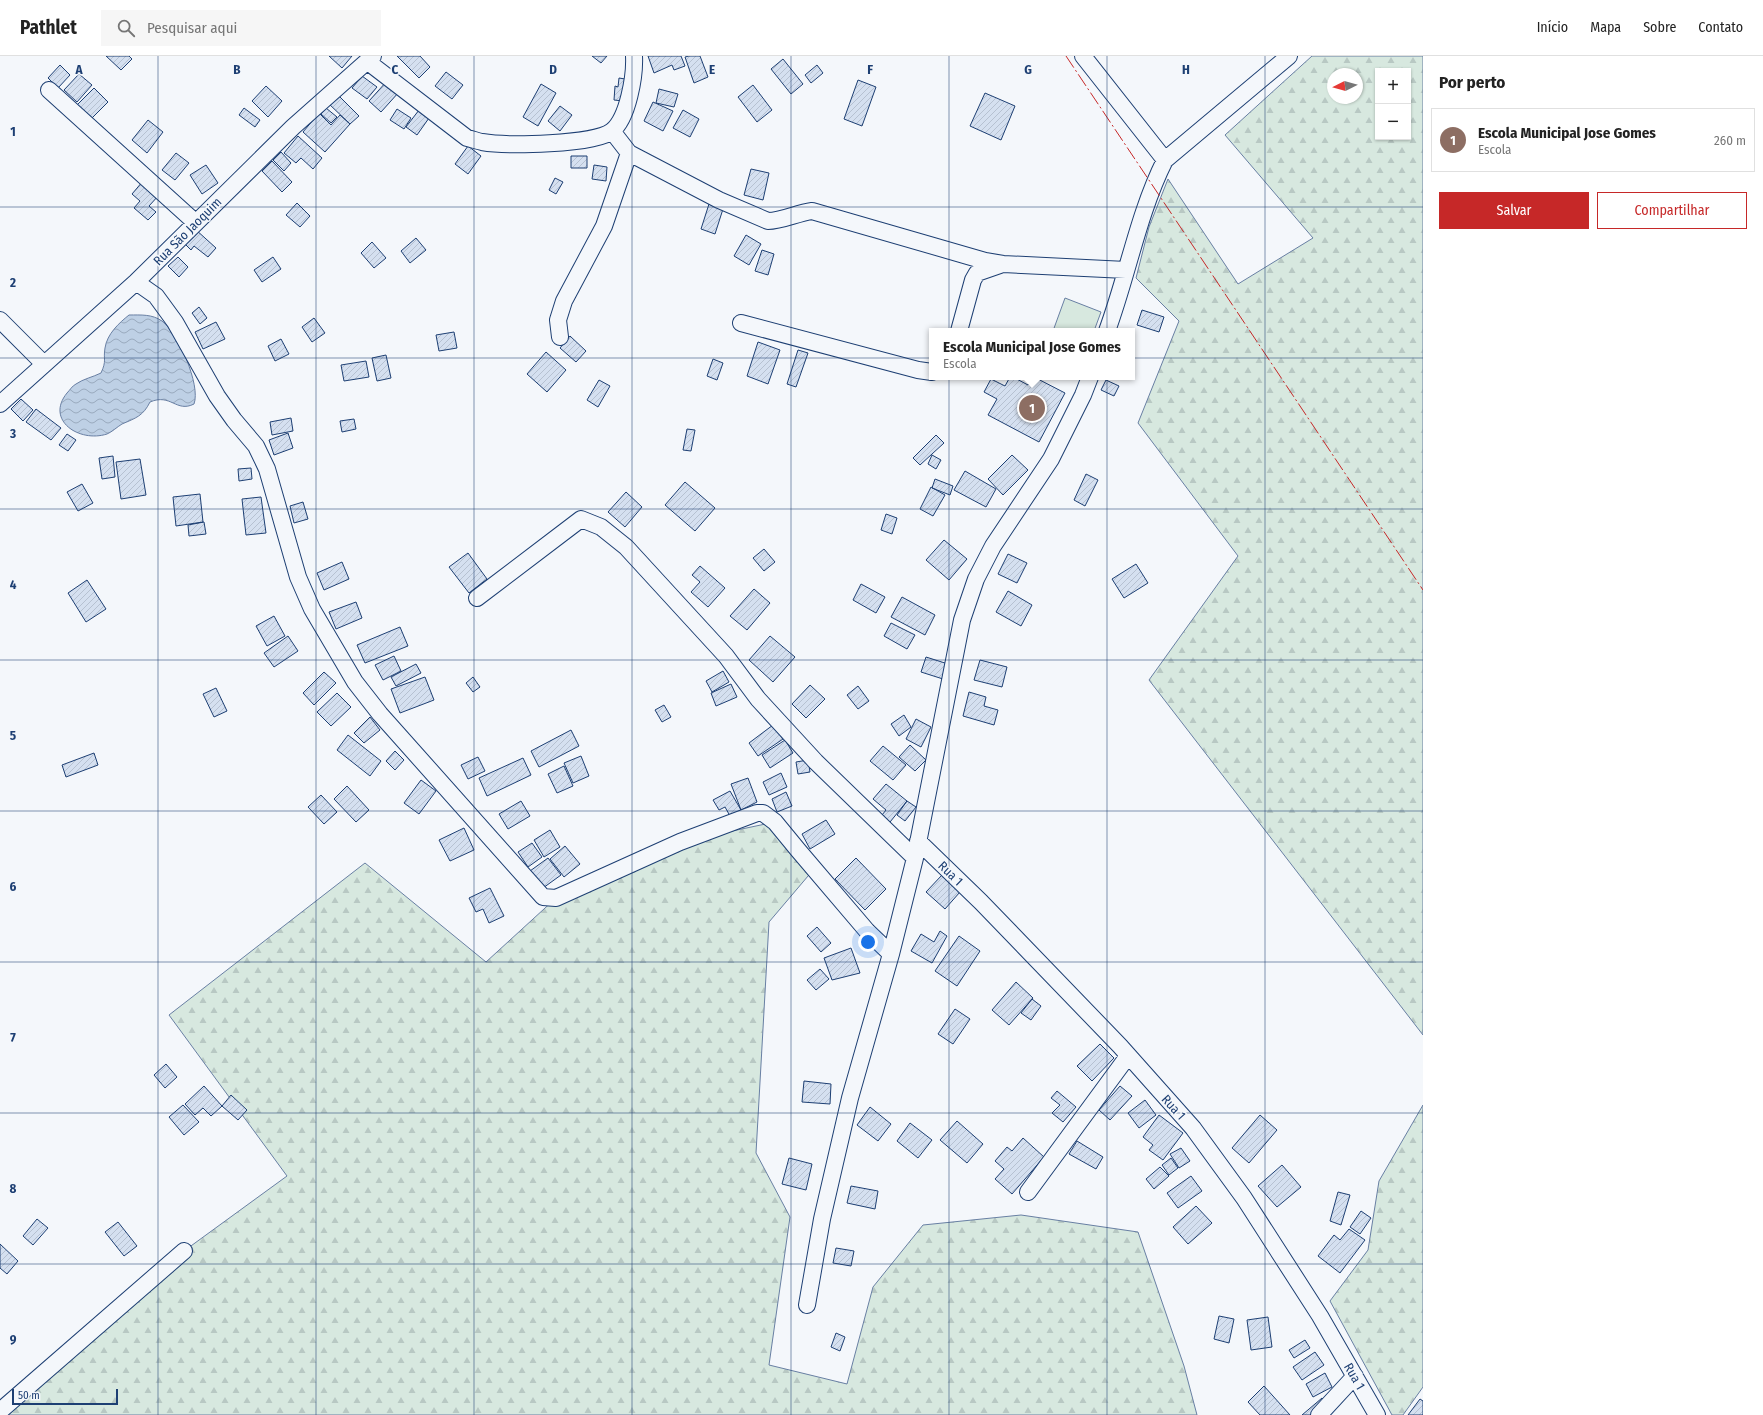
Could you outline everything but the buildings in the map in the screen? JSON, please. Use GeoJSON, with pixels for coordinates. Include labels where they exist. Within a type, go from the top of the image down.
{"type":"FeatureCollection","features":[{"type":"Feature","properties":{"kind":"street"},"geometry":{"type":"LineString","coordinates":[[371,59],[467,138],[482,142],[547,143],[596,138],[612,131],[622,119],[629,97],[634,56]]}},
{"type":"Feature","properties":{"kind":"street"},"geometry":{"type":"LineString","coordinates":[[1083,56],[1165,160]]}},
{"type":"Feature","properties":{"kind":"street"},"geometry":{"type":"LineString","coordinates":[[1108,328],[1155,181],[1165,160],[1289,56]]}},
{"type":"Feature","properties":{"kind":"street","name":"Rua São Jaoquim"},"geometry":{"type":"LineString","coordinates":[[0,404],[136,282],[293,127],[371,59]]}},
{"type":"Feature","properties":{"kind":"street"},"geometry":{"type":"LineString","coordinates":[[49,90],[196,223]]}},
{"type":"Feature","properties":{"kind":"street"},"geometry":{"type":"LineString","coordinates":[[612,131],[629,153],[719,200],[768,221],[775,221],[799,212],[812,211],[985,261],[1003,264],[1126,270]]}},
{"type":"Feature","properties":{"kind":"street"},"geometry":{"type":"LineString","coordinates":[[560,338],[558,320],[564,301],[604,226],[629,153]]}},
{"type":"Feature","properties":{"kind":"street"},"geometry":{"type":"LineString","coordinates":[[960,328],[970,288],[977,273],[1003,264]]}},
{"type":"Feature","properties":{"kind":"street"},"geometry":{"type":"LineString","coordinates":[[136,282],[156,296],[175,322],[217,396],[234,420],[256,446],[267,469],[298,577],[312,610],[356,682],[380,714],[543,897],[556,898],[680,842],[756,813],[763,813],[776,822],[867,931],[891,954]]}},
{"type":"Feature","properties":{"kind":"street"},"geometry":{"type":"LineString","coordinates":[[0,320],[44,364]]}},
{"type":"Feature","properties":{"kind":"street"},"geometry":{"type":"LineString","coordinates":[[741,323],[918,370],[929,372]]}},
{"type":"Feature","properties":{"kind":"street"},"geometry":{"type":"LineString","coordinates":[[807,1305],[822,1219],[850,1098],[891,954],[915,858],[962,620],[976,579],[994,546],[1051,458],[1083,395],[1089,380]]}},
{"type":"Feature","properties":{"kind":"street"},"geometry":{"type":"LineString","coordinates":[[477,598],[581,519],[601,527],[626,548],[678,602],[726,656],[758,699],[816,762],[915,858]]}},
{"type":"Feature","properties":{"kind":"street","name":"Rua 1"},"geometry":{"type":"LineString","coordinates":[[918,841],[981,902],[1128,1056],[1193,1128],[1244,1198],[1320,1316],[1378,1415]]}},
{"type":"Feature","properties":{"kind":"street"},"geometry":{"type":"LineString","coordinates":[[1028,1192],[1128,1056]]}},
{"type":"Feature","properties":{"kind":"street"},"geometry":{"type":"LineString","coordinates":[[0,1411],[184,1251]]}},
{"type":"Feature","properties":{"kind":"street"},"geometry":{"type":"LineString","coordinates":[[1319,1415],[1355,1376]]}},
{"type":"Feature","properties":{"kind":"green space"},"geometry":{"type":"Polygon","coordinates":[[[1312,56],[1423,56],[1423,1035],[1149,680],[1238,556],[1138,423],[1179,321],[1136,278],[1149,227],[1168,179],[1238,284],[1313,238],[1225,135],[1312,56]]]}},
{"type":"Feature","properties":{"kind":"green space"},"geometry":{"type":"Polygon","coordinates":[[[1065,298],[1101,312],[1095,328],[1054,328],[1065,298]]]}},
{"type":"Feature","properties":{"kind":"green space"},"geometry":{"type":"Polygon","coordinates":[[[775,822],[814,869],[769,922],[756,1153],[790,1217],[769,1365],[847,1384],[873,1287],[923,1225],[1021,1215],[1138,1232],[1184,1366],[1197,1415],[8,1415],[1,1411],[184,1251],[287,1176],[169,1015],[365,863],[486,962],[556,898],[680,842],[775,822]]]}},
{"type":"Feature","properties":{"kind":"green space"},"geometry":{"type":"Polygon","coordinates":[[[1423,1105],[1423,1387],[1403,1415],[1392,1415],[1330,1301],[1368,1250],[1379,1181],[1423,1105]]]}},
{"type":"Feature","properties":{"kind":"water"},"geometry":{"type":"Polygon","coordinates":[[[129,315],[146,315],[154,317],[162,321],[175,336],[187,360],[191,373],[195,395],[194,404],[182,406],[168,401],[157,400],[150,402],[139,416],[122,424],[107,434],[96,436],[76,432],[68,427],[63,420],[60,412],[61,403],[72,387],[101,373],[104,365],[104,352],[108,338],[118,325],[129,315]]]}},
{"type":"Feature","properties":{"kind":"power"},"geometry":{"type":"LineString","coordinates":[[1066,56],[1423,590]]}},
{"type":"Feature","properties":{"kind":"place","name":"Escola Municipal Jose Gomes"},"geometry":{"type":"Point","coordinates":[1032,408]}}]}
